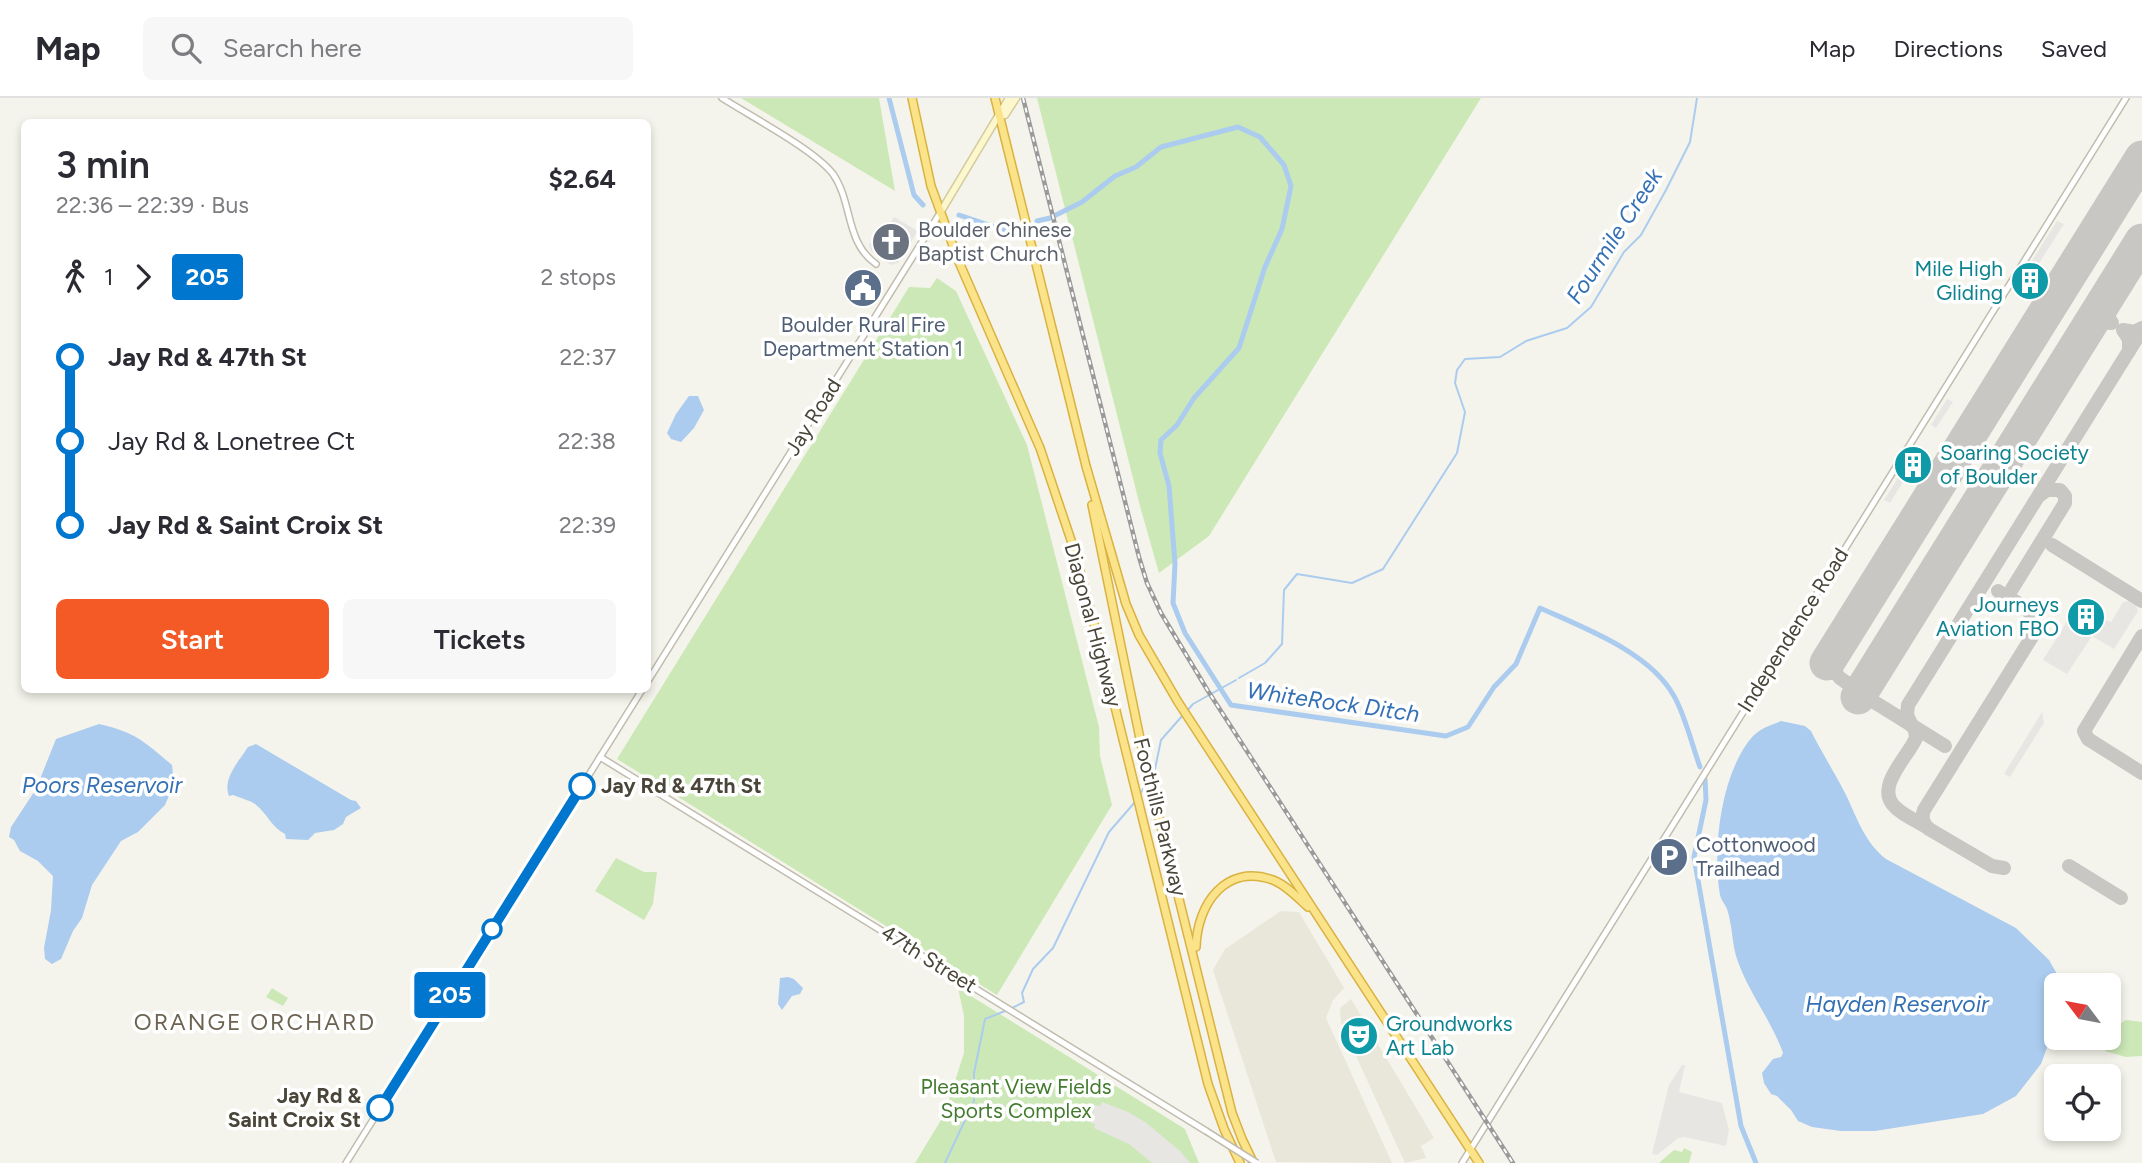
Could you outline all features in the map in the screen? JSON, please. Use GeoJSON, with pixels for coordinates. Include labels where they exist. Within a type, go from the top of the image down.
{"type":"FeatureCollection","features":[{"type":"Feature","properties":{"kind":"highway","name":"Diagonal Highway"},"geometry":{"type":"LineString","coordinates":[[912,98],[931,186],[940,213],[1013,383],[1052,485],[1085,590],[1208,1084],[1240,1163]]}},
{"type":"Feature","properties":{"kind":"highway"},"geometry":{"type":"LineString","coordinates":[[995,98],[1086,466],[1132,620],[1178,702],[1479,1163]]}},
{"type":"Feature","properties":{"kind":"highway","name":"Foothills Parkway"},"geometry":{"type":"LineString","coordinates":[[1086,466],[1106,579],[1144,758],[1196,958],[1232,1113],[1255,1163]]}},
{"type":"Feature","properties":{"kind":"highway"},"geometry":{"type":"LineString","coordinates":[[1196,958],[1198,928],[1204,907],[1216,890],[1235,880],[1254,877],[1272,880],[1285,887],[1315,913]]}},
{"type":"Feature","properties":{"kind":"main road","name":"Jay Road"},"geometry":{"type":"LineString","coordinates":[[940,213],[1009,98]]}},
{"type":"Feature","properties":{"kind":"main road","name":"Jay Road"},"geometry":{"type":"LineString","coordinates":[[1000,116],[1006,114],[1016,98]]}},
{"type":"Feature","properties":{"kind":"street"},"geometry":{"type":"LineString","coordinates":[[722,98],[824,164],[842,191],[858,245],[876,264]]}},
{"type":"Feature","properties":{"kind":"street","name":"Independence Road"},"geometry":{"type":"LineString","coordinates":[[1462,1163],[2126,98]]}},
{"type":"Feature","properties":{"kind":"street","name":"Jay Road"},"geometry":{"type":"LineString","coordinates":[[651,676],[940,213]]}},
{"type":"Feature","properties":{"kind":"street"},"geometry":{"type":"LineString","coordinates":[[346,1163],[640,693]]}},
{"type":"Feature","properties":{"kind":"street","name":"47th Street"},"geometry":{"type":"LineString","coordinates":[[600,757],[1255,1163]]}},
{"type":"Feature","properties":{"kind":"shaded area"},"geometry":{"type":"Polygon","coordinates":[[[894,217],[918,231],[898,263],[891,265],[871,251],[869,245],[877,231],[883,234],[894,217]]]}},
{"type":"Feature","properties":{"kind":"shaded area"},"geometry":{"type":"Polygon","coordinates":[[[2057,221],[2064,224],[2031,276],[2025,272],[2057,221]]]}},
{"type":"Feature","properties":{"kind":"shaded area"},"geometry":{"type":"Polygon","coordinates":[[[1947,399],[1953,402],[1936,428],[1931,425],[1947,399]]]}},
{"type":"Feature","properties":{"kind":"shaded area"},"geometry":{"type":"Polygon","coordinates":[[[1901,473],[1906,477],[1890,503],[1884,500],[1901,473]]]}},
{"type":"Feature","properties":{"kind":"shaded area"},"geometry":{"type":"Polygon","coordinates":[[[2130,601],[2136,605],[2138,611],[2114,649],[2092,636],[2067,674],[2043,660],[2069,618],[2097,634],[2106,620],[2111,622],[2123,602],[2130,601]]]}},
{"type":"Feature","properties":{"kind":"shaded area"},"geometry":{"type":"Polygon","coordinates":[[[2042,712],[2044,723],[2010,777],[2004,774],[2042,712]]]}},
{"type":"Feature","properties":{"kind":"shaded area","name":"Cottonwood Trailhead"},"geometry":{"type":"Polygon","coordinates":[[[1670,840],[1676,844],[1679,870],[1655,863],[1670,840]]]}},
{"type":"Feature","properties":{"kind":"shaded area"},"geometry":{"type":"Polygon","coordinates":[[[1281,911],[1299,912],[1344,988],[1333,1000],[1326,1018],[1392,1163],[1276,1162],[1213,970],[1225,949],[1281,911]]]}},
{"type":"Feature","properties":{"kind":"shaded area"},"geometry":{"type":"Polygon","coordinates":[[[1351,999],[1434,1138],[1421,1146],[1426,1158],[1405,1163],[1341,1023],[1340,1008],[1351,999]]]}},
{"type":"Feature","properties":{"kind":"shaded area"},"geometry":{"type":"Polygon","coordinates":[[[1682,1065],[1685,1065],[1679,1092],[1722,1103],[1729,1130],[1726,1146],[1684,1137],[1678,1138],[1657,1155],[1652,1154],[1669,1085],[1682,1065]]]}},
{"type":"Feature","properties":{"kind":"shaded area"},"geometry":{"type":"Polygon","coordinates":[[[1102,1102],[1145,1122],[1180,1151],[1190,1163],[1152,1163],[1129,1144],[1094,1128],[1095,1124],[1091,1123],[1095,1105],[1100,1106],[1102,1102]]]}},
{"type":"Feature","properties":{"kind":"green space"},"geometry":{"type":"Polygon","coordinates":[[[741,98],[879,98],[895,191],[741,98]]]}},
{"type":"Feature","properties":{"kind":"green space"},"geometry":{"type":"Polygon","coordinates":[[[1037,98],[1481,98],[1209,536],[1159,573],[1140,506],[1037,98]]]}},
{"type":"Feature","properties":{"kind":"green space"},"geometry":{"type":"Polygon","coordinates":[[[937,278],[956,291],[1027,445],[1099,727],[1100,756],[1112,805],[997,995],[617,759],[909,287],[930,288],[937,278]]]}},
{"type":"Feature","properties":{"kind":"green space"},"geometry":{"type":"Polygon","coordinates":[[[616,858],[644,872],[657,872],[653,904],[644,920],[595,891],[616,858]]]}},
{"type":"Feature","properties":{"kind":"green space"},"geometry":{"type":"Polygon","coordinates":[[[272,988],[288,998],[283,1006],[266,997],[272,988]]]}},
{"type":"Feature","properties":{"kind":"green space","name":"Pleasant View Fields Sports Complex"},"geometry":{"type":"Polygon","coordinates":[[[958,988],[1185,1129],[1199,1163],[915,1163],[944,1115],[964,1053],[964,1016],[958,988]]]}},
{"type":"Feature","properties":{"kind":"green space"},"geometry":{"type":"Polygon","coordinates":[[[2126,1020],[2142,1022],[2142,1056],[2126,1057],[2105,1051],[2121,1050],[2121,1023],[2126,1020]]]}},
{"type":"Feature","properties":{"kind":"green space"},"geometry":{"type":"Polygon","coordinates":[[[1684,1148],[1692,1152],[1689,1163],[1659,1163],[1674,1150],[1682,1152],[1684,1148]]]}},
{"type":"Feature","properties":{"kind":"water"},"geometry":{"type":"Polygon","coordinates":[[[689,396],[698,396],[704,410],[694,428],[681,442],[671,439],[667,433],[689,396]]]}},
{"type":"Feature","properties":{"kind":"water","name":"Hayden Reservoir"},"geometry":{"type":"Polygon","coordinates":[[[1781,721],[1805,726],[1811,731],[1842,787],[1862,830],[1879,853],[2016,928],[2049,960],[2056,973],[2044,973],[2044,1050],[2046,1050],[2041,1064],[2016,1096],[1983,1114],[1875,1131],[1841,1131],[1812,1127],[1798,1121],[1777,1096],[1771,1094],[1764,1083],[1762,1073],[1773,1059],[1781,1057],[1783,1053],[1736,956],[1729,915],[1720,895],[1717,855],[1722,811],[1733,769],[1753,736],[1781,721]]]}},
{"type":"Feature","properties":{"kind":"water","name":"Poors Reservoir"},"geometry":{"type":"Polygon","coordinates":[[[99,724],[131,734],[154,750],[172,765],[174,784],[165,805],[138,832],[121,841],[92,885],[82,918],[61,959],[52,964],[45,959],[44,948],[51,910],[53,876],[38,861],[20,851],[9,837],[11,827],[36,789],[56,739],[99,724]]]}},
{"type":"Feature","properties":{"kind":"water"},"geometry":{"type":"Polygon","coordinates":[[[256,744],[356,801],[361,808],[346,817],[343,824],[334,830],[315,833],[308,840],[286,839],[285,834],[255,804],[233,795],[229,796],[227,790],[232,770],[248,747],[256,744]]]}},
{"type":"Feature","properties":{"kind":"water"},"geometry":{"type":"Polygon","coordinates":[[[788,977],[803,988],[800,994],[792,996],[782,1010],[778,1004],[780,978],[788,977]]]}},
{"type":"Feature","properties":{"kind":"waterway","name":"WhiteRock Ditch"},"geometry":{"type":"LineString","coordinates":[[889,98],[914,195],[923,205]]}},
{"type":"Feature","properties":{"kind":"waterway","name":"Fourmile Creek"},"geometry":{"type":"LineString","coordinates":[[1239,678],[1265,663],[1282,644],[1284,590],[1297,574],[1352,583],[1383,569],[1457,453],[1465,412],[1455,383],[1457,370],[1465,359],[1500,357],[1526,341],[1567,328],[1591,307],[1624,252],[1641,235],[1666,190],[1690,142],[1697,98]]}},
{"type":"Feature","properties":{"kind":"waterway","name":"WhiteRock Ditch"},"geometry":{"type":"LineString","coordinates":[[1037,221],[1050,218],[1082,202],[1115,176],[1136,167],[1161,147],[1238,127],[1260,137],[1284,165],[1291,186],[1282,229],[1265,267],[1239,348],[1194,398],[1177,425],[1161,440],[1160,453],[1169,486],[1175,564],[1173,603],[1185,633],[1231,705],[1446,736],[1468,727],[1494,687],[1516,664],[1540,608],[1614,643],[1649,666],[1674,696],[1700,767]]}},
{"type":"Feature","properties":{"kind":"waterway","name":"WhiteRock Ditch"},"geometry":{"type":"LineString","coordinates":[[959,215],[1004,230],[1013,227]]}},
{"type":"Feature","properties":{"kind":"waterway","name":"Fourmile Creek"},"geometry":{"type":"LineString","coordinates":[[1187,711],[1193,704],[1236,680]]}},
{"type":"Feature","properties":{"kind":"waterway","name":"Fourmile Creek"},"geometry":{"type":"LineString","coordinates":[[1151,776],[1161,740],[1183,715]]}},
{"type":"Feature","properties":{"kind":"waterway"},"geometry":{"type":"LineString","coordinates":[[1705,779],[1706,800],[1694,857],[1741,1126],[1756,1163]]}},
{"type":"Feature","properties":{"kind":"waterway","name":"Fourmile Creek"},"geometry":{"type":"LineString","coordinates":[[1140,794],[1146,784]]}},
{"type":"Feature","properties":{"kind":"waterway","name":"Fourmile Creek"},"geometry":{"type":"LineString","coordinates":[[1010,1009],[1024,1002],[1022,993],[1033,969],[1053,948],[1109,832],[1135,802]]}},
{"type":"Feature","properties":{"kind":"waterway"},"geometry":{"type":"LineString","coordinates":[[945,1163],[974,1101],[974,1073],[985,1019],[1005,1011]]}},
{"type":"Feature","properties":{"kind":"taxiway"},"geometry":{"type":"LineString","coordinates":[[2087,329],[2097,322],[2112,323],[2104,311],[2106,299]]}},
{"type":"Feature","properties":{"kind":"taxiway"},"geometry":{"type":"LineString","coordinates":[[2129,351],[2129,339],[2123,330],[2134,332],[2142,328]]}},
{"type":"Feature","properties":{"kind":"taxiway"},"geometry":{"type":"LineString","coordinates":[[1912,726],[1907,715],[1908,705],[2142,330]]}},
{"type":"Feature","properties":{"kind":"taxiway"},"geometry":{"type":"LineString","coordinates":[[2012,589],[2065,503],[2065,496],[2060,490],[2047,490],[2040,495]]}},
{"type":"Feature","properties":{"kind":"taxiway"},"geometry":{"type":"LineString","coordinates":[[2052,545],[2142,601]]}},
{"type":"Feature","properties":{"kind":"taxiway"},"geometry":{"type":"LineString","coordinates":[[1998,591],[2029,612],[2035,624],[2035,632],[1924,810],[1923,818],[1929,829],[1992,866],[2004,868]]}},
{"type":"Feature","properties":{"kind":"taxiway"},"geometry":{"type":"LineString","coordinates":[[2142,636],[2084,731],[2088,739],[2142,773]]}},
{"type":"Feature","properties":{"kind":"taxiway"},"geometry":{"type":"LineString","coordinates":[[1827,663],[1840,678],[1871,700]]}},
{"type":"Feature","properties":{"kind":"taxiway"},"geometry":{"type":"LineString","coordinates":[[1871,677],[1868,686],[1871,700],[1945,746]]}},
{"type":"Feature","properties":{"kind":"taxiway"},"geometry":{"type":"LineString","coordinates":[[1911,725],[1916,738],[1890,781],[1888,790],[1895,807],[1928,828]]}},
{"type":"Feature","properties":{"kind":"taxiway"},"geometry":{"type":"LineString","coordinates":[[2069,866],[2121,898]]}},
{"type":"Feature","properties":{"kind":"runway"},"geometry":{"type":"LineString","coordinates":[[1827,663],[2142,158]]}},
{"type":"Feature","properties":{"kind":"runway"},"geometry":{"type":"LineString","coordinates":[[1858,697],[2142,241]]}},
{"type":"Feature","properties":{"kind":"railway"},"geometry":{"type":"LineString","coordinates":[[1023,98],[1147,583],[1161,613],[1208,691],[1513,1163]]}},
{"type":"Feature","properties":{"kind":"bus line","name":"205"},"geometry":{"type":"LineString","coordinates":[[380,1108],[582,786]]}},
{"type":"Feature","properties":{"kind":"place","name":"Boulder Chinese Baptist Church"},"geometry":{"type":"Point","coordinates":[891,242]}},
{"type":"Feature","properties":{"kind":"place","name":"Mile High Gliding"},"geometry":{"type":"Point","coordinates":[2030,281]}},
{"type":"Feature","properties":{"kind":"place","name":"Boulder Rural Fire Department Station 1"},"geometry":{"type":"Point","coordinates":[863,288]}},
{"type":"Feature","properties":{"kind":"place","name":"Soaring Society of Boulder"},"geometry":{"type":"Point","coordinates":[1913,465]}},
{"type":"Feature","properties":{"kind":"place","name":"Journeys Aviation FBO"},"geometry":{"type":"Point","coordinates":[2086,617]}},
{"type":"Feature","properties":{"kind":"place","name":"Jay Rd & 47th St"},"geometry":{"type":"Point","coordinates":[582,786]}},
{"type":"Feature","properties":{"kind":"place","name":"Cottonwood Trailhead"},"geometry":{"type":"Point","coordinates":[1669,857]}},
{"type":"Feature","properties":{"kind":"place","name":"Groundworks Art Lab"},"geometry":{"type":"Point","coordinates":[1359,1036]}},
{"type":"Feature","properties":{"kind":"place","name":"Jay Rd & Saint Croix St"},"geometry":{"type":"Point","coordinates":[380,1108]}},
{"type":"Feature","properties":{"kind":"district","name":"ORANGE ORCHARD"},"geometry":{"type":"Point","coordinates":[255,1022]}}]}
